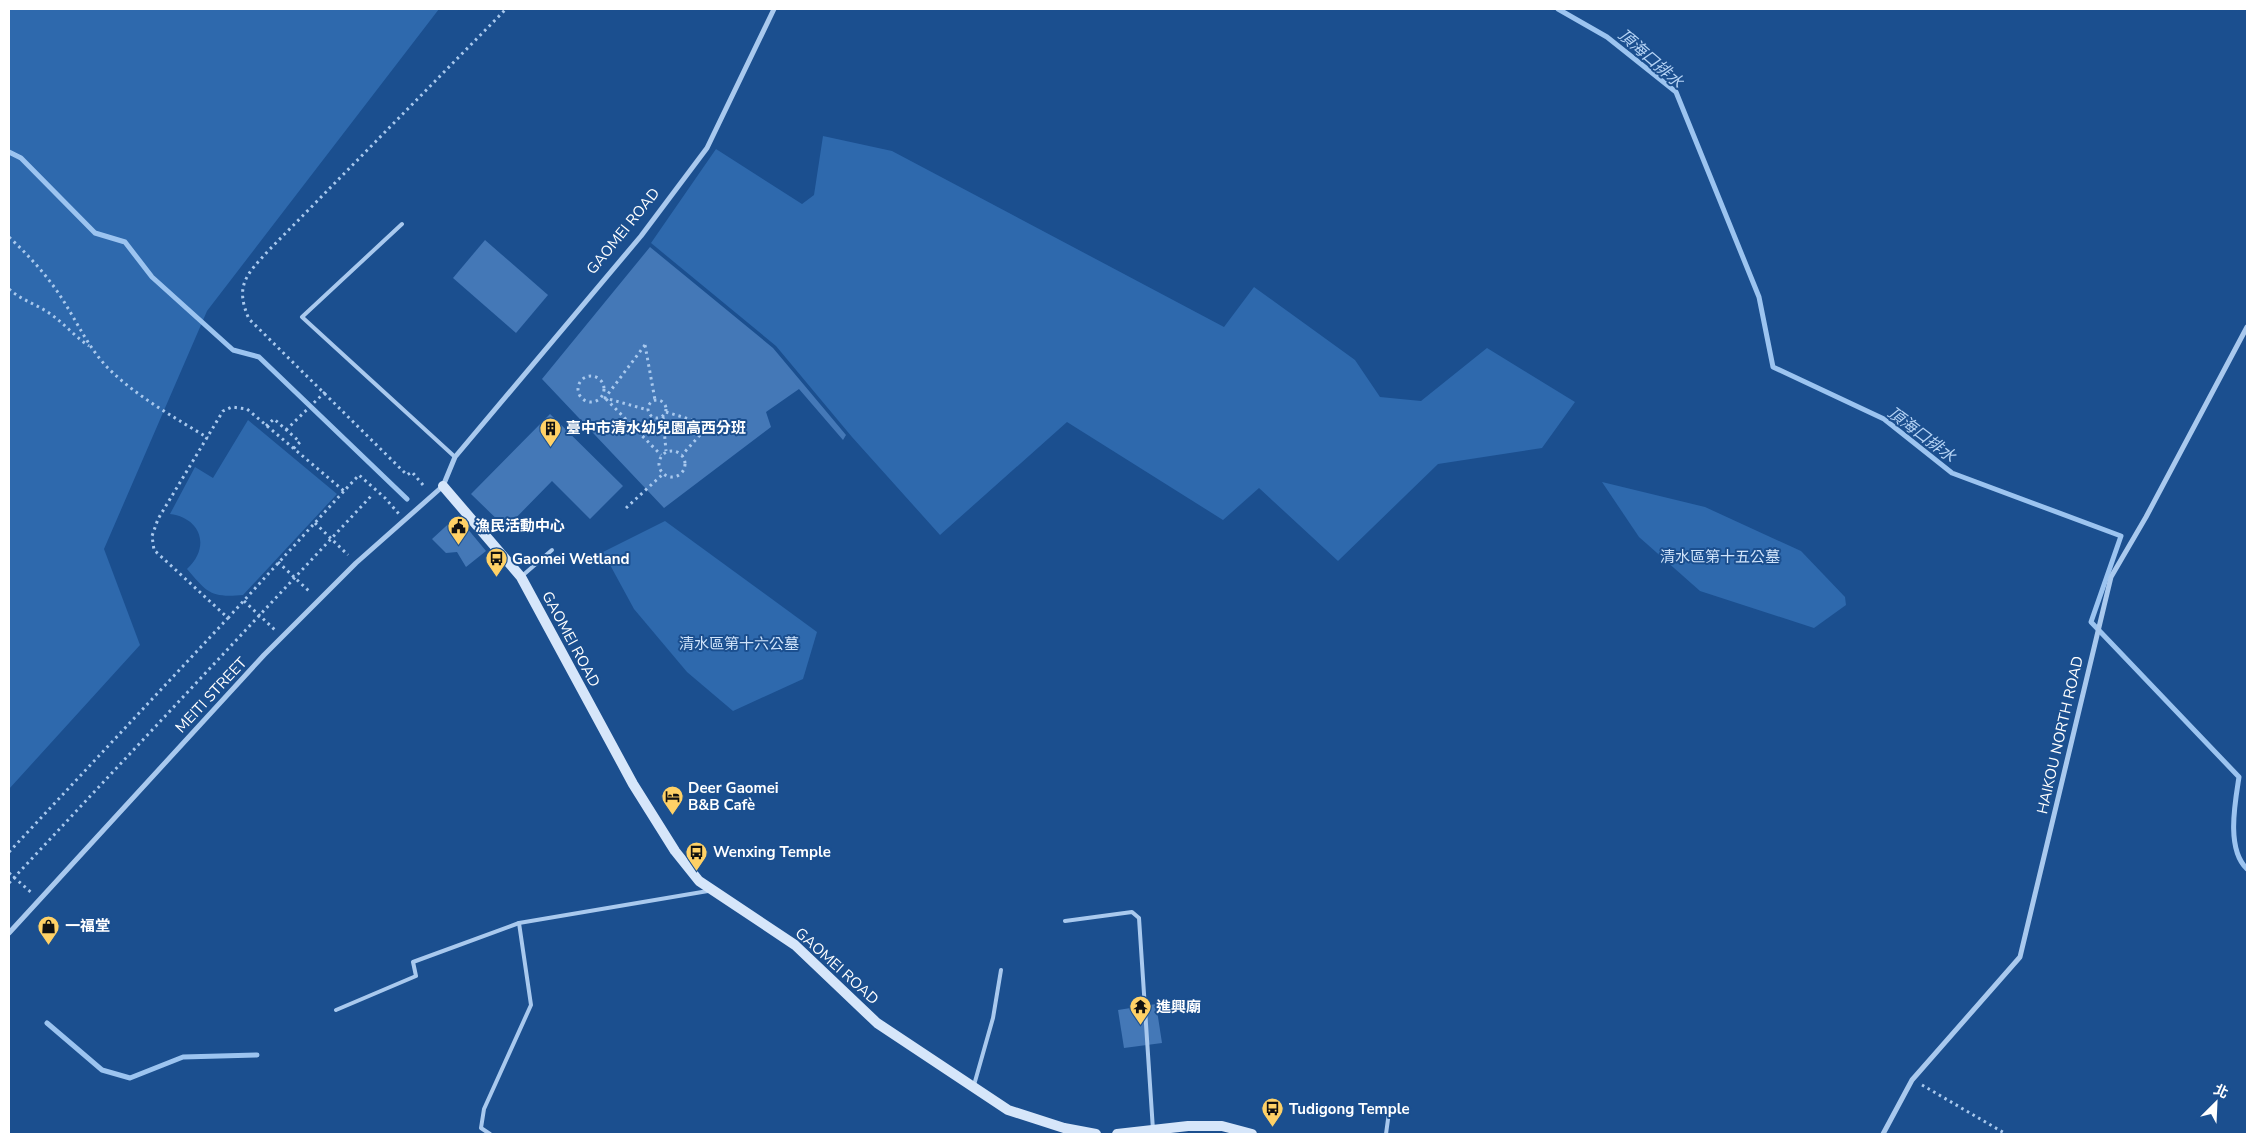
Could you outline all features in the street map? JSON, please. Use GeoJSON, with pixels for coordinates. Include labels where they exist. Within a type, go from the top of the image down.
{"type":"FeatureCollection","features":[{"type":"Feature","properties":{"kind":"street","name":"GAOMEI ROAD"},"geometry":{"type":"LineString","coordinates":[[774,9],[706,148],[641,236],[455,457],[443,486],[521,577],[633,784],[675,851],[699,881],[795,945],[877,1023],[1008,1110],[1064,1128],[1096,1134]]}},
{"type":"Feature","properties":{"kind":"street","name":"HAIKOU NORTH ROAD"},"geometry":{"type":"LineString","coordinates":[[1883,1134],[1912,1080],[2020,957],[2111,577],[2146,517],[2247,326]]}},
{"type":"Feature","properties":{"kind":"street","name":"MEITI STREET"},"geometry":{"type":"LineString","coordinates":[[9,933],[282,637],[356,563],[443,486]]}},
{"type":"Feature","properties":{"kind":"street"},"geometry":{"type":"LineString","coordinates":[[1117,1134],[1188,1126],[1222,1126],[1252,1134]]}},
{"type":"Feature","properties":{"kind":"lane"},"geometry":{"type":"LineString","coordinates":[[402,224],[302,317],[455,457]]}},
{"type":"Feature","properties":{"kind":"lane"},"geometry":{"type":"LineString","coordinates":[[521,577],[552,550]]}},
{"type":"Feature","properties":{"kind":"lane"},"geometry":{"type":"LineString","coordinates":[[336,1010],[416,976],[413,962],[518,923],[713,890]]}},
{"type":"Feature","properties":{"kind":"lane"},"geometry":{"type":"LineString","coordinates":[[1065,921],[1132,912],[1139,918],[1153,1130]]}},
{"type":"Feature","properties":{"kind":"lane"},"geometry":{"type":"LineString","coordinates":[[490,1134],[480,1128],[484,1109],[531,1005],[518,923]]}},
{"type":"Feature","properties":{"kind":"lane"},"geometry":{"type":"LineString","coordinates":[[973,1087],[993,1018],[1001,970]]}},
{"type":"Feature","properties":{"kind":"lane"},"geometry":{"type":"LineString","coordinates":[[1386,1134],[1389,1112]]}},
{"type":"Feature","properties":{"kind":"path"},"geometry":{"type":"LineString","coordinates":[[423,485],[412,472],[408,475],[249,319],[242,304],[242,291],[249,271],[506,9]]}},
{"type":"Feature","properties":{"kind":"path"},"geometry":{"type":"LineString","coordinates":[[9,237],[31,258],[58,292],[91,348]]}},
{"type":"Feature","properties":{"kind":"path"},"geometry":{"type":"LineString","coordinates":[[9,289],[20,299],[48,312],[91,348],[128,387],[208,438]]}},
{"type":"Feature","properties":{"kind":"path"},"geometry":{"type":"LineString","coordinates":[[603,398],[604,387],[600,379],[588,376],[578,384],[578,394],[584,401],[593,403],[603,398],[645,345],[655,400]]}},
{"type":"Feature","properties":{"kind":"path"},"geometry":{"type":"LineString","coordinates":[[286,430],[325,392]]}},
{"type":"Feature","properties":{"kind":"path"},"geometry":{"type":"LineString","coordinates":[[603,398],[648,410]]}},
{"type":"Feature","properties":{"kind":"path"},"geometry":{"type":"LineString","coordinates":[[603,398],[661,455]]}},
{"type":"Feature","properties":{"kind":"path"},"geometry":{"type":"LineString","coordinates":[[655,400],[651,403],[648,410],[650,415],[654,418],[663,417]]}},
{"type":"Feature","properties":{"kind":"path"},"geometry":{"type":"LineString","coordinates":[[655,400],[664,403],[666,412],[663,417],[666,451]]}},
{"type":"Feature","properties":{"kind":"path"},"geometry":{"type":"LineString","coordinates":[[228,618],[154,550],[152,536],[158,519],[223,411],[232,407],[246,409],[344,492]]}},
{"type":"Feature","properties":{"kind":"path"},"geometry":{"type":"LineString","coordinates":[[666,412],[709,425],[682,455]]}},
{"type":"Feature","properties":{"kind":"path"},"geometry":{"type":"LineString","coordinates":[[266,426],[274,419],[300,442],[293,449]]}},
{"type":"Feature","properties":{"kind":"path"},"geometry":{"type":"LineString","coordinates":[[674,450],[682,455],[686,463],[680,475],[671,477],[663,474],[659,467],[661,455],[666,451],[674,450]]}},
{"type":"Feature","properties":{"kind":"path"},"geometry":{"type":"LineString","coordinates":[[626,508],[663,474]]}},
{"type":"Feature","properties":{"kind":"path"},"geometry":{"type":"LineString","coordinates":[[9,852],[359,475],[385,498],[404,520]]}},
{"type":"Feature","properties":{"kind":"path"},"geometry":{"type":"LineString","coordinates":[[9,883],[373,494]]}},
{"type":"Feature","properties":{"kind":"path"},"geometry":{"type":"LineString","coordinates":[[315,523],[356,563]]}},
{"type":"Feature","properties":{"kind":"path"},"geometry":{"type":"LineString","coordinates":[[278,562],[319,600]]}},
{"type":"Feature","properties":{"kind":"path"},"geometry":{"type":"LineString","coordinates":[[244,601],[282,637]]}},
{"type":"Feature","properties":{"kind":"path"},"geometry":{"type":"LineString","coordinates":[[9,873],[39,900]]}},
{"type":"Feature","properties":{"kind":"path"},"geometry":{"type":"LineString","coordinates":[[1912,1080],[2006,1134]]}},
{"type":"Feature","properties":{"kind":"green space"},"geometry":{"type":"Polygon","coordinates":[[[9,9],[439,9],[207,311],[104,549],[140,645],[9,789],[9,9]]]}},
{"type":"Feature","properties":{"kind":"green space"},"geometry":{"type":"Polygon","coordinates":[[[823,136],[892,151],[1224,327],[1254,287],[1355,360],[1380,397],[1421,401],[1487,348],[1575,402],[1542,448],[1438,464],[1338,561],[1259,488],[1223,520],[1067,422],[940,535],[852,437],[776,346],[651,243],[716,149],[802,204],[814,195],[823,136]]]}},
{"type":"Feature","properties":{"kind":"green space"},"geometry":{"type":"Polygon","coordinates":[[[248,420],[337,494],[243,595],[216,594],[205,588],[187,569],[199,552],[199,535],[195,527],[189,521],[170,514],[195,467],[213,478],[248,420]]]}},
{"type":"Feature","properties":{"kind":"green space","name":"清水區第十五公墓"},"geometry":{"type":"Polygon","coordinates":[[[1602,482],[1705,507],[1801,551],[1845,597],[1846,605],[1814,628],[1700,591],[1639,537],[1602,482]]]}},
{"type":"Feature","properties":{"kind":"green space","name":"清水區第十六公墓"},"geometry":{"type":"Polygon","coordinates":[[[665,521],[817,632],[803,679],[733,711],[687,672],[634,609],[603,552],[665,521]]]}},
{"type":"Feature","properties":{"kind":"building"},"geometry":{"type":"Polygon","coordinates":[[[485,240],[548,295],[516,333],[453,278],[485,240]]]}},
{"type":"Feature","properties":{"kind":"building"},"geometry":{"type":"Polygon","coordinates":[[[650,247],[773,348],[846,435],[843,440],[799,389],[766,412],[771,427],[664,508],[542,379],[650,247]]]}},
{"type":"Feature","properties":{"kind":"building","name":"臺中市清水幼兒園高西分班"},"geometry":{"type":"Polygon","coordinates":[[[550,414],[623,486],[590,519],[552,481],[506,528],[471,494],[550,414]]]}},
{"type":"Feature","properties":{"kind":"building","name":"漁民活動中心"},"geometry":{"type":"Polygon","coordinates":[[[457,516],[486,551],[466,567],[457,552],[446,553],[432,539],[457,516]]]}},
{"type":"Feature","properties":{"kind":"building","name":"進興廟"},"geometry":{"type":"Polygon","coordinates":[[[1156,1004],[1162,1043],[1124,1048],[1118,1010],[1156,1004]]]}},
{"type":"Feature","properties":{"kind":"waterway","name":"頂海口排水"},"geometry":{"type":"LineString","coordinates":[[1558,9],[1607,37],[1676,92],[1759,297],[1773,367],[1884,419],[1952,473],[2121,536],[2091,622],[2239,777],[2234,812],[2234,838],[2240,860],[2247,869]]}},
{"type":"Feature","properties":{"kind":"waterway"},"geometry":{"type":"LineString","coordinates":[[9,152],[21,158],[95,233],[125,242],[152,277],[233,350],[259,357],[407,499]]}},
{"type":"Feature","properties":{"kind":"waterway"},"geometry":{"type":"LineString","coordinates":[[47,1023],[102,1070],[130,1078],[183,1057],[257,1055]]}},
{"type":"Feature","properties":{"kind":"place","name":"臺中市清水幼兒園高西分班"},"geometry":{"type":"Point","coordinates":[550,447]}},
{"type":"Feature","properties":{"kind":"place","name":"漁民活動中心"},"geometry":{"type":"Point","coordinates":[459,545]}},
{"type":"Feature","properties":{"kind":"place","name":"Gaomei Wetland"},"geometry":{"type":"Point","coordinates":[496,578]}},
{"type":"Feature","properties":{"kind":"place","name":"Deer Gaomei B&B Cafè"},"geometry":{"type":"Point","coordinates":[672,816]}},
{"type":"Feature","properties":{"kind":"place","name":"Wenxing Temple"},"geometry":{"type":"Point","coordinates":[697,871]}},
{"type":"Feature","properties":{"kind":"place","name":"一福堂"},"geometry":{"type":"Point","coordinates":[49,945]}},
{"type":"Feature","properties":{"kind":"place","name":"進興廟"},"geometry":{"type":"Point","coordinates":[1140,1026]}},
{"type":"Feature","properties":{"kind":"place","name":"Tudigong Temple"},"geometry":{"type":"Point","coordinates":[1273,1128]}}]}
